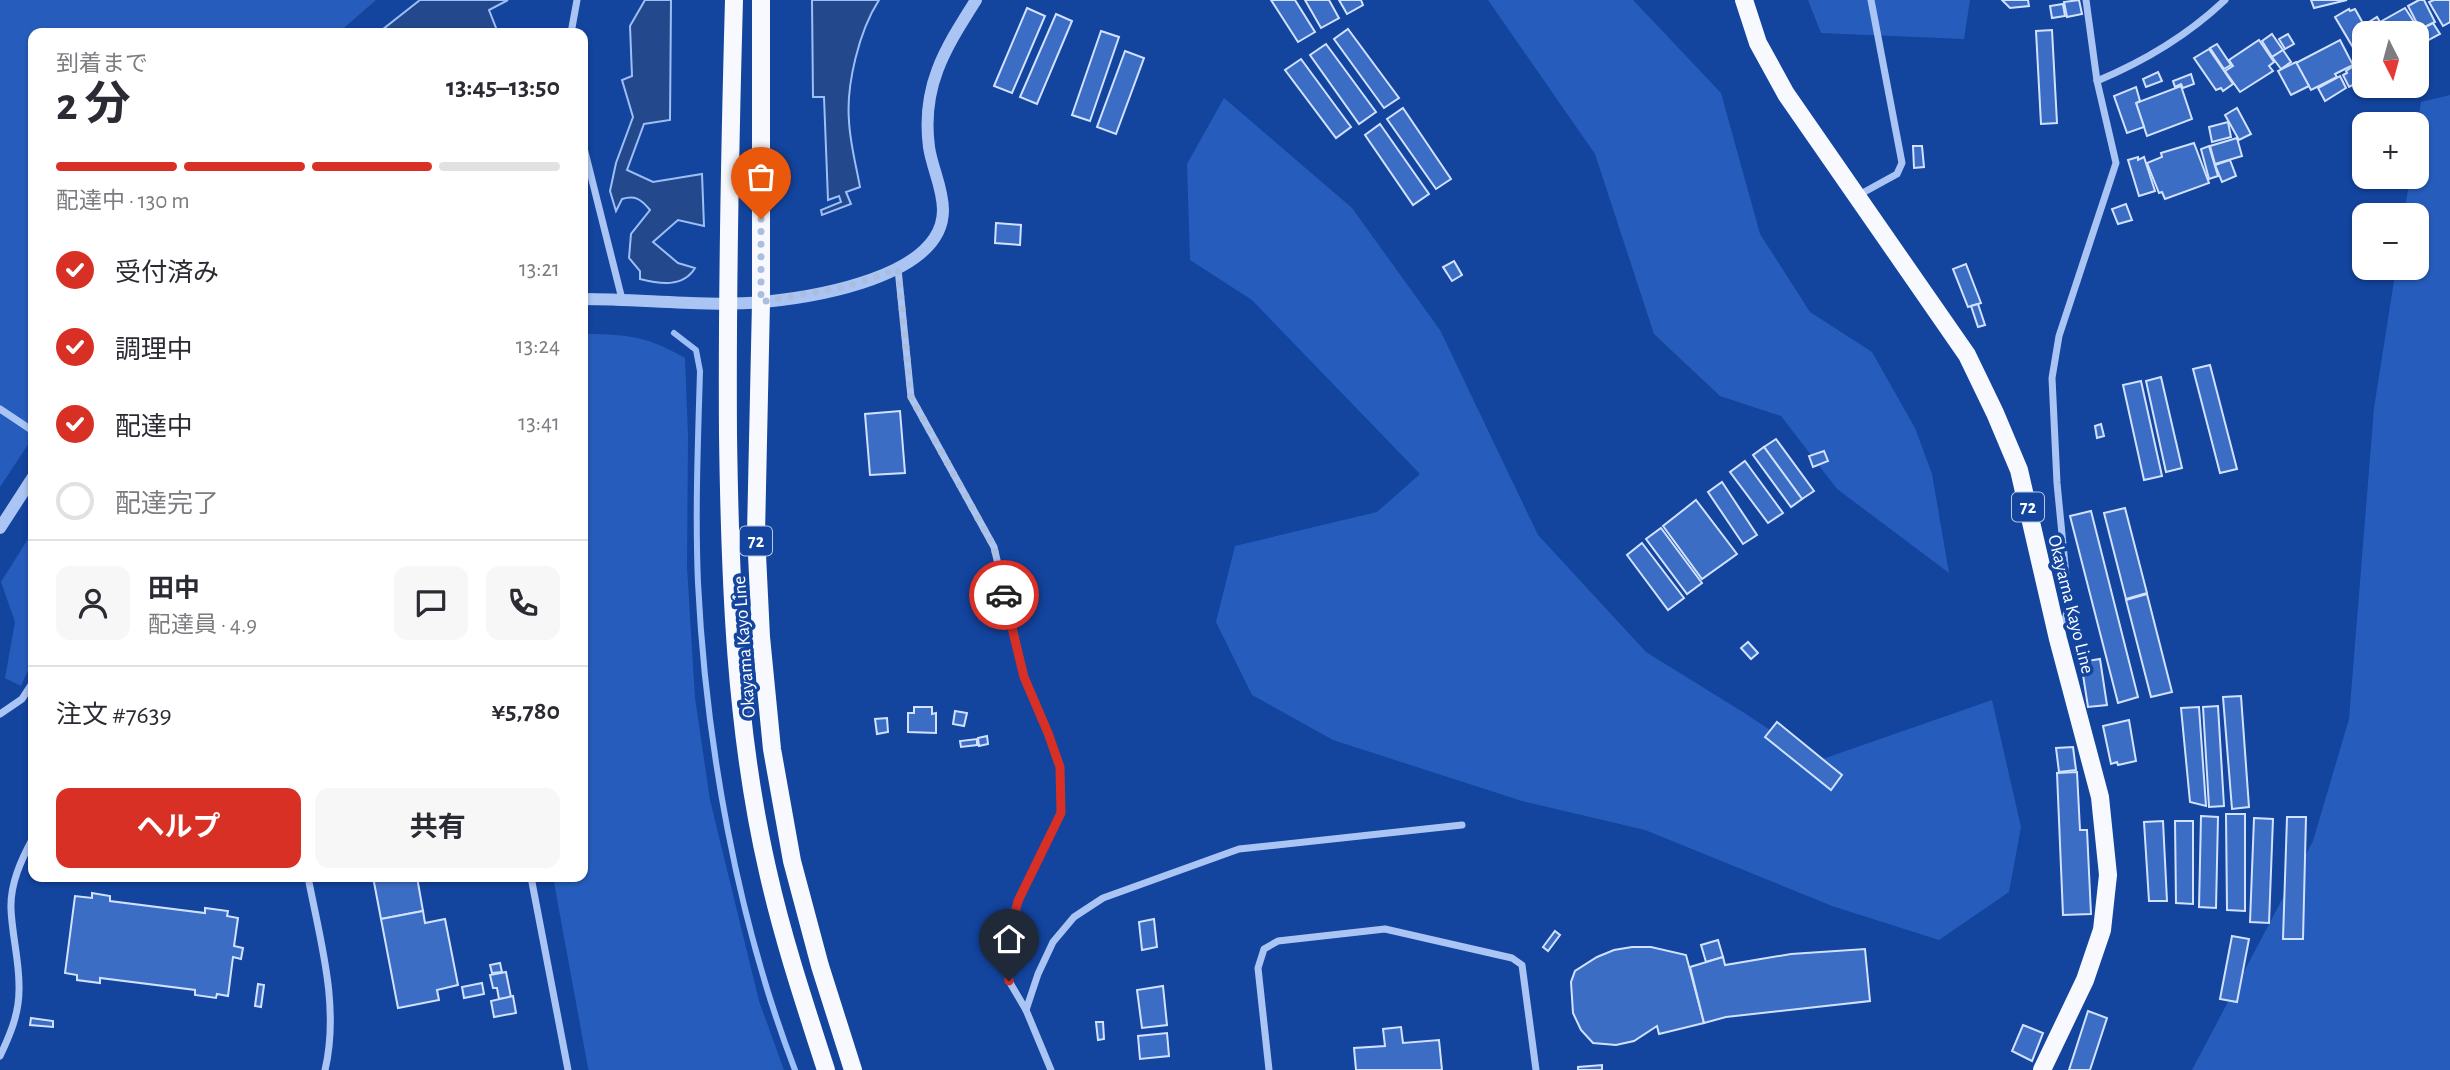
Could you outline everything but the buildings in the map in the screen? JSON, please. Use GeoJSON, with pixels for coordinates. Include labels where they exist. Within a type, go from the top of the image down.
{"type":"FeatureCollection","features":[{"type":"Feature","properties":{"kind":"main road","name":"Okayama Kayo Line"},"geometry":{"type":"LineString","coordinates":[[734,0],[727,302],[729,545],[736,655],[748,760],[768,872],[826,1070]]}},
{"type":"Feature","properties":{"kind":"main road","name":"Okayama Kayo Line"},"geometry":{"type":"LineString","coordinates":[[761,0],[761,302],[756,534],[761,637],[772,749],[796,874],[820,966],[853,1070]]}},
{"type":"Feature","properties":{"kind":"main road","name":"Okayama Kayo Line"},"geometry":{"type":"LineString","coordinates":[[1744,0],[1758,43],[1786,94],[1967,355],[1996,413],[2019,470],[2058,639],[2100,797],[2108,875],[2102,930],[2085,980],[2042,1070]]}},
{"type":"Feature","properties":{"kind":"street"},"geometry":{"type":"LineString","coordinates":[[573,28],[577,0]]}},
{"type":"Feature","properties":{"kind":"street"},"geometry":{"type":"LineString","coordinates":[[588,299],[761,302],[845,287],[898,269],[919,257],[938,235],[943,211],[939,184],[929,150],[927,113],[933,80],[945,50],[976,0]]}},
{"type":"Feature","properties":{"kind":"street"},"geometry":{"type":"LineString","coordinates":[[1857,197],[1897,174],[1902,163],[1871,0]]}},
{"type":"Feature","properties":{"kind":"street"},"geometry":{"type":"LineString","coordinates":[[2058,639],[2069,606],[2057,484],[2052,378],[2059,336],[2116,163],[2097,81],[2086,0]]}},
{"type":"Feature","properties":{"kind":"street"},"geometry":{"type":"LineString","coordinates":[[2097,81],[2138,64],[2173,42],[2225,0]]}},
{"type":"Feature","properties":{"kind":"street"},"geometry":{"type":"LineString","coordinates":[[588,164],[622,299]]}},
{"type":"Feature","properties":{"kind":"street"},"geometry":{"type":"LineString","coordinates":[[898,269],[911,397],[994,547],[1024,677],[1060,767],[1061,813],[1018,901],[1007,945],[1009,981],[1026,1010],[1051,1070]]}},
{"type":"Feature","properties":{"kind":"street"},"geometry":{"type":"LineString","coordinates":[[0,409],[28,428]]}},
{"type":"Feature","properties":{"kind":"street"},"geometry":{"type":"LineString","coordinates":[[0,528],[28,485]]}},
{"type":"Feature","properties":{"kind":"street"},"geometry":{"type":"LineString","coordinates":[[0,714],[22,699],[28,690]]}},
{"type":"Feature","properties":{"kind":"street"},"geometry":{"type":"LineString","coordinates":[[1026,1010],[1038,974],[1053,942],[1074,917],[1103,898],[1239,849],[1462,825]]}},
{"type":"Feature","properties":{"kind":"street"},"geometry":{"type":"LineString","coordinates":[[0,1056],[18,1009],[19,989],[10,906],[28,848]]}},
{"type":"Feature","properties":{"kind":"street"},"geometry":{"type":"LineString","coordinates":[[309,882],[332,1019],[326,1070]]}},
{"type":"Feature","properties":{"kind":"street"},"geometry":{"type":"LineString","coordinates":[[532,882],[568,1070]]}},
{"type":"Feature","properties":{"kind":"street"},"geometry":{"type":"LineString","coordinates":[[1269,1070],[1258,968],[1264,949],[1278,940],[1385,929],[1512,958],[1522,965],[1536,1070]]}},
{"type":"Feature","properties":{"kind":"shaded area"},"geometry":{"type":"Polygon","coordinates":[[[0,0],[376,0],[344,28],[28,28],[28,445],[0,487],[0,0]]]}},
{"type":"Feature","properties":{"kind":"shaded area"},"geometry":{"type":"Polygon","coordinates":[[[420,0],[508,0],[489,10],[496,28],[384,28],[420,0]]]}},
{"type":"Feature","properties":{"kind":"shaded area"},"geometry":{"type":"Polygon","coordinates":[[[645,0],[671,0],[670,120],[644,124],[627,170],[653,182],[702,174],[704,226],[678,220],[653,242],[678,263],[695,268],[684,279],[670,283],[640,279],[640,271],[629,258],[631,234],[650,210],[641,201],[631,197],[622,199],[616,211],[610,191],[616,163],[633,117],[622,80],[632,76],[630,26],[645,0]]]}},
{"type":"Feature","properties":{"kind":"shaded area"},"geometry":{"type":"Polygon","coordinates":[[[812,0],[879,0],[860,42],[850,91],[850,129],[860,187],[846,192],[851,204],[822,215],[821,210],[841,202],[839,196],[828,200],[824,97],[813,97],[812,0]]]}},
{"type":"Feature","properties":{"kind":"shaded area"},"geometry":{"type":"Polygon","coordinates":[[[1488,0],[1633,0],[1721,93],[1760,234],[1810,312],[1872,352],[1915,428],[1932,474],[1949,573],[1837,489],[1781,416],[1720,396],[1654,334],[1595,154],[1488,0]]]}},
{"type":"Feature","properties":{"kind":"shaded area"},"geometry":{"type":"Polygon","coordinates":[[[1808,0],[1970,0],[1964,39],[1821,33],[1808,0]]]}},
{"type":"Feature","properties":{"kind":"shaded area"},"geometry":{"type":"Polygon","coordinates":[[[2450,95],[2450,1070],[2192,1070],[2313,841],[2349,719],[2374,408],[2394,280],[2429,280],[2429,203],[2406,203],[2408,189],[2429,189],[2429,112],[2420,112],[2421,102],[2450,95]]]}},
{"type":"Feature","properties":{"kind":"shaded area"},"geometry":{"type":"Polygon","coordinates":[[[1224,98],[1352,208],[1440,330],[1538,535],[1646,652],[1817,761],[1992,700],[2021,827],[2009,892],[1939,940],[1832,906],[1645,830],[1522,801],[1333,740],[1252,695],[1216,622],[1235,546],[1377,512],[1420,474],[1252,300],[1190,260],[1187,164],[1224,98]]]}},
{"type":"Feature","properties":{"kind":"shaded area"},"geometry":{"type":"Polygon","coordinates":[[[588,334],[636,338],[659,345],[685,358],[688,436],[687,567],[695,698],[710,800],[759,1001],[784,1070],[588,1068],[554,882],[588,882],[588,334]]]}},
{"type":"Feature","properties":{"kind":"shaded area"},"geometry":{"type":"Polygon","coordinates":[[[28,539],[28,670],[21,686],[5,678],[15,622],[1,582],[28,539]]]}},
{"type":"Feature","properties":{"kind":"waterway"},"geometry":{"type":"LineString","coordinates":[[674,333],[696,350],[700,371],[698,583],[708,706],[717,768],[741,892],[757,953],[795,1070]]}},
{"type":"Feature","properties":{"kind":"way so far"},"geometry":{"type":"LineString","coordinates":[[761,219],[761,302],[845,287],[898,269],[911,397],[994,547],[1004,595]]}},
{"type":"Feature","properties":{"kind":"route"},"geometry":{"type":"LineString","coordinates":[[1004,595],[1024,677],[1060,767],[1061,813],[1018,901],[1007,945],[1009,981]]}}]}
